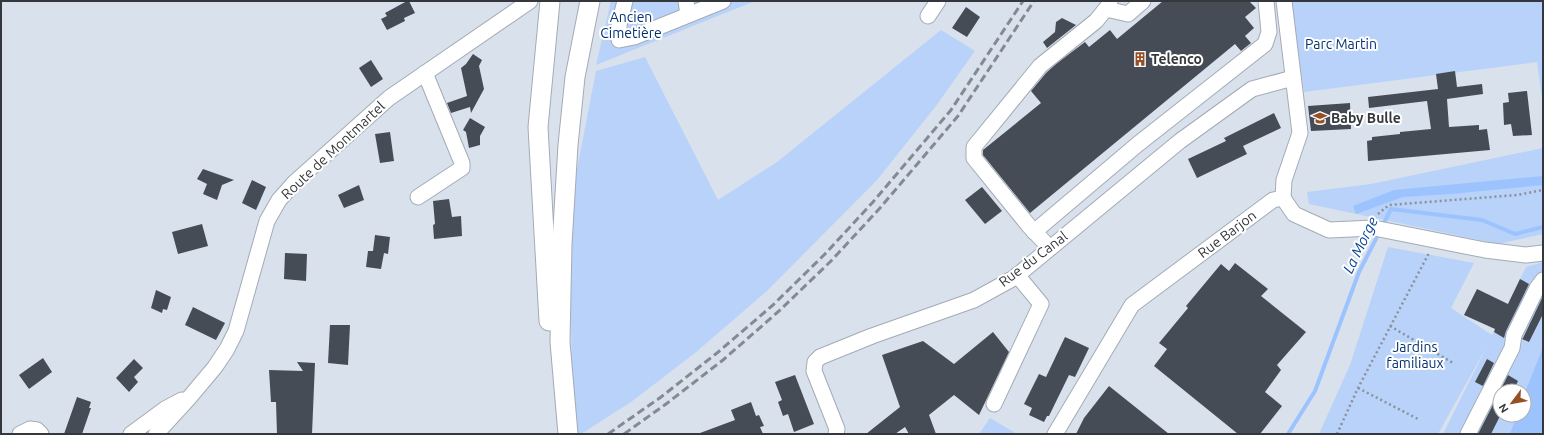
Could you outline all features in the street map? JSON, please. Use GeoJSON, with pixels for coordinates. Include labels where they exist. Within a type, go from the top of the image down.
{"type":"FeatureCollection","features":[{"type":"Feature","properties":{"kind":"main road"},"geometry":{"type":"LineString","coordinates":[[550,1],[544,50],[538,127],[550,342],[558,434]]}},
{"type":"Feature","properties":{"kind":"main road"},"geometry":{"type":"LineString","coordinates":[[550,342],[552,243],[558,145],[565,76],[579,1]]}},
{"type":"Feature","properties":{"kind":"main road"},"geometry":{"type":"LineString","coordinates":[[568,434],[560,342],[562,244],[568,145],[575,77],[590,1]]}},
{"type":"Feature","properties":{"kind":"main road"},"geometry":{"type":"LineString","coordinates":[[575,77],[595,1]]}},
{"type":"Feature","properties":{"kind":"street","name":"Route de Montmartel"},"geometry":{"type":"LineString","coordinates":[[156,434],[189,398],[227,349],[236,331],[268,221],[279,200],[295,182],[389,98],[523,4],[530,1]]}},
{"type":"Feature","properties":{"kind":"street"},"geometry":{"type":"LineString","coordinates":[[625,1],[619,25],[619,40],[634,37],[687,8],[723,1]]}},
{"type":"Feature","properties":{"kind":"street"},"geometry":{"type":"LineString","coordinates":[[928,16],[938,1]]}},
{"type":"Feature","properties":{"kind":"street"},"geometry":{"type":"LineString","coordinates":[[1050,248],[1034,232],[974,158],[974,147],[1040,66],[1096,21],[1108,5],[1128,14],[1144,1]]}},
{"type":"Feature","properties":{"kind":"street"},"geometry":{"type":"LineString","coordinates":[[1034,232],[1138,144],[1265,44],[1269,32],[1266,1]]}},
{"type":"Feature","properties":{"kind":"street"},"geometry":{"type":"LineString","coordinates":[[1284,1],[1300,133],[1284,180],[1282,198],[1294,214],[1329,230],[1372,228],[1485,250],[1526,255],[1543,254]]}},
{"type":"Feature","properties":{"kind":"street"},"geometry":{"type":"LineString","coordinates":[[418,197],[462,168],[462,163],[425,73]]}},
{"type":"Feature","properties":{"kind":"street","name":"Rue du Canal"},"geometry":{"type":"LineString","coordinates":[[836,434],[837,429],[814,371],[815,362],[820,357],[872,336],[974,300],[1017,275],[1180,141],[1252,89],[1293,78]]}},
{"type":"Feature","properties":{"kind":"street","name":"Rue Barjon"},"geometry":{"type":"LineString","coordinates":[[1056,434],[1132,305],[1273,200],[1282,198]]}},
{"type":"Feature","properties":{"kind":"street"},"geometry":{"type":"LineString","coordinates":[[994,404],[1041,304],[1017,275]]}},
{"type":"Feature","properties":{"kind":"street"},"geometry":{"type":"LineString","coordinates":[[1468,434],[1512,348],[1514,335],[1537,288],[1543,280]]}},
{"type":"Feature","properties":{"kind":"street"},"geometry":{"type":"LineString","coordinates":[[131,434],[165,409],[178,401],[189,398]]}},
{"type":"Feature","properties":{"kind":"street"},"geometry":{"type":"LineString","coordinates":[[20,434],[30,429],[37,430],[42,434]]}},
{"type":"Feature","properties":{"kind":"path"},"geometry":{"type":"LineString","coordinates":[[1372,228],[1381,211],[1389,205],[1517,195],[1543,190]]}},
{"type":"Feature","properties":{"kind":"path"},"geometry":{"type":"LineString","coordinates":[[1337,434],[1358,388],[1436,240]]}},
{"type":"Feature","properties":{"kind":"path"},"geometry":{"type":"LineString","coordinates":[[1390,326],[1453,363]]}},
{"type":"Feature","properties":{"kind":"path"},"geometry":{"type":"LineString","coordinates":[[1358,388],[1418,419]]}},
{"type":"Feature","properties":{"kind":"green space","name":"Ancien Cimetière"},"geometry":{"type":"Polygon","coordinates":[[[611,1],[755,1],[596,65],[611,1]]]}},
{"type":"Feature","properties":{"kind":"green space","name":"Parc Martin"},"geometry":{"type":"Polygon","coordinates":[[[1290,1],[1543,1],[1543,105],[1537,62],[1304,92],[1290,1]]]}},
{"type":"Feature","properties":{"kind":"green space"},"geometry":{"type":"Polygon","coordinates":[[[941,30],[975,51],[936,106],[877,180],[768,290],[695,353],[631,402],[581,434],[575,434],[572,375],[569,211],[596,71],[645,57],[718,200],[777,162],[941,30]]]}},
{"type":"Feature","properties":{"kind":"green space"},"geometry":{"type":"Polygon","coordinates":[[[1543,148],[1543,234],[1498,244],[1309,204],[1307,192],[1371,184],[1543,148]]]}},
{"type":"Feature","properties":{"kind":"green space","name":"Jardins familiaux"},"geometry":{"type":"Polygon","coordinates":[[[1388,247],[1474,263],[1451,308],[1492,335],[1526,267],[1543,262],[1543,434],[1443,434],[1487,346],[1438,434],[1319,434],[1350,365],[1388,247]]]}},
{"type":"Feature","properties":{"kind":"green space"},"geometry":{"type":"Polygon","coordinates":[[[990,418],[1017,434],[979,434],[990,418]]]}},
{"type":"Feature","properties":{"kind":"shaded area"},"geometry":{"type":"Polygon","coordinates":[[[1543,176],[1543,185],[1403,197],[1356,214],[1353,206],[1394,190],[1543,176]]]}},
{"type":"Feature","properties":{"kind":"shaded area"},"geometry":{"type":"Polygon","coordinates":[[[1543,347],[1543,434],[1510,434],[1514,423],[1532,423],[1532,383],[1529,383],[1543,347]]]}},
{"type":"Feature","properties":{"kind":"building"},"geometry":{"type":"Polygon","coordinates":[[[409,1],[415,13],[404,18],[405,21],[387,30],[381,19],[387,16],[385,13],[409,1]]]}},
{"type":"Feature","properties":{"kind":"building"},"geometry":{"type":"Polygon","coordinates":[[[1163,1],[1249,1],[1256,8],[1245,17],[1254,28],[1245,36],[1251,43],[1241,51],[1235,44],[1030,213],[983,155],[983,150],[1041,103],[1031,91],[1046,73],[1056,64],[1085,42],[1089,47],[1110,30],[1117,39],[1163,1]]]}},
{"type":"Feature","properties":{"kind":"building"},"geometry":{"type":"Polygon","coordinates":[[[966,7],[980,17],[967,37],[952,28],[966,7]]]}},
{"type":"Feature","properties":{"kind":"building"},"geometry":{"type":"Polygon","coordinates":[[[1062,18],[1076,25],[1047,48],[1043,42],[1055,32],[1056,22],[1062,18]]]}},
{"type":"Feature","properties":{"kind":"building"},"geometry":{"type":"Polygon","coordinates":[[[473,54],[482,60],[479,66],[484,89],[471,113],[470,107],[451,113],[447,103],[467,96],[461,68],[473,54]]]}},
{"type":"Feature","properties":{"kind":"building"},"geometry":{"type":"Polygon","coordinates":[[[371,60],[383,79],[371,87],[359,68],[371,60]]]}},
{"type":"Feature","properties":{"kind":"building"},"geometry":{"type":"Polygon","coordinates":[[[1455,71],[1457,87],[1482,84],[1483,94],[1447,99],[1449,127],[1479,125],[1479,130],[1487,129],[1490,150],[1368,161],[1367,141],[1372,140],[1372,137],[1431,129],[1427,101],[1369,108],[1368,97],[1438,89],[1436,74],[1455,71]]]}},
{"type":"Feature","properties":{"kind":"building"},"geometry":{"type":"Polygon","coordinates":[[[1527,91],[1532,135],[1513,136],[1511,124],[1504,125],[1503,103],[1509,102],[1508,93],[1527,91]]]}},
{"type":"Feature","properties":{"kind":"building"},"geometry":{"type":"Polygon","coordinates":[[[1350,103],[1351,129],[1311,131],[1308,106],[1350,103]]]}},
{"type":"Feature","properties":{"kind":"building"},"geometry":{"type":"Polygon","coordinates":[[[1274,113],[1281,128],[1243,146],[1247,154],[1197,178],[1188,159],[1226,141],[1224,138],[1274,113]]]}},
{"type":"Feature","properties":{"kind":"building"},"geometry":{"type":"Polygon","coordinates":[[[470,118],[485,127],[480,136],[480,145],[469,148],[466,132],[463,130],[470,118]]]}},
{"type":"Feature","properties":{"kind":"building"},"geometry":{"type":"Polygon","coordinates":[[[390,132],[394,161],[380,163],[375,134],[390,132]]]}},
{"type":"Feature","properties":{"kind":"building"},"geometry":{"type":"Polygon","coordinates":[[[203,169],[234,180],[222,185],[217,200],[203,194],[207,184],[197,179],[203,169]]]}},
{"type":"Feature","properties":{"kind":"building"},"geometry":{"type":"Polygon","coordinates":[[[252,180],[266,187],[256,210],[242,203],[252,180]]]}},
{"type":"Feature","properties":{"kind":"building"},"geometry":{"type":"Polygon","coordinates":[[[359,185],[364,200],[344,208],[338,195],[359,185]]]}},
{"type":"Feature","properties":{"kind":"building"},"geometry":{"type":"Polygon","coordinates":[[[982,187],[1002,211],[985,224],[965,200],[982,187]]]}},
{"type":"Feature","properties":{"kind":"building"},"geometry":{"type":"Polygon","coordinates":[[[449,199],[452,217],[461,216],[462,236],[434,239],[433,225],[435,224],[433,201],[449,199]]]}},
{"type":"Feature","properties":{"kind":"building"},"geometry":{"type":"Polygon","coordinates":[[[202,224],[208,246],[178,254],[172,232],[202,224]]]}},
{"type":"Feature","properties":{"kind":"building"},"geometry":{"type":"Polygon","coordinates":[[[375,235],[390,237],[388,254],[384,253],[381,269],[366,267],[368,251],[373,251],[375,235]]]}},
{"type":"Feature","properties":{"kind":"building"},"geometry":{"type":"Polygon","coordinates":[[[285,253],[307,254],[306,281],[284,279],[285,253]]]}},
{"type":"Feature","properties":{"kind":"building"},"geometry":{"type":"Polygon","coordinates":[[[1235,263],[1268,289],[1261,296],[1306,332],[1277,365],[1281,370],[1265,392],[1282,406],[1260,434],[1238,434],[1154,366],[1167,349],[1159,343],[1188,308],[1186,306],[1221,264],[1229,271],[1235,263]]]}},
{"type":"Feature","properties":{"kind":"building"},"geometry":{"type":"Polygon","coordinates":[[[1520,279],[1529,284],[1504,338],[1494,332],[1495,329],[1464,315],[1477,289],[1508,304],[1520,279]]]}},
{"type":"Feature","properties":{"kind":"building"},"geometry":{"type":"Polygon","coordinates":[[[156,290],[171,297],[167,310],[163,309],[162,313],[151,308],[156,290]]]}},
{"type":"Feature","properties":{"kind":"building"},"geometry":{"type":"Polygon","coordinates":[[[1543,296],[1543,314],[1529,342],[1522,339],[1543,296]]]}},
{"type":"Feature","properties":{"kind":"building"},"geometry":{"type":"Polygon","coordinates":[[[193,307],[225,323],[216,340],[185,325],[193,307]]]}},
{"type":"Feature","properties":{"kind":"building"},"geometry":{"type":"Polygon","coordinates":[[[330,325],[350,325],[348,365],[328,363],[330,325]]]}},
{"type":"Feature","properties":{"kind":"building"},"geometry":{"type":"Polygon","coordinates":[[[993,332],[1009,352],[979,415],[954,395],[929,415],[936,434],[909,434],[905,427],[895,434],[866,434],[900,407],[882,355],[923,341],[954,364],[993,332]]]}},
{"type":"Feature","properties":{"kind":"building"},"geometry":{"type":"Polygon","coordinates":[[[1065,337],[1089,348],[1075,377],[1069,375],[1049,416],[1047,416],[1044,422],[1029,415],[1032,408],[1024,404],[1039,374],[1046,377],[1065,337]]]}},
{"type":"Feature","properties":{"kind":"building"},"geometry":{"type":"Polygon","coordinates":[[[43,358],[52,372],[29,389],[19,375],[43,358]]]}},
{"type":"Feature","properties":{"kind":"building"},"geometry":{"type":"Polygon","coordinates":[[[134,359],[143,368],[134,377],[138,382],[129,392],[116,378],[134,359]]]}},
{"type":"Feature","properties":{"kind":"building"},"geometry":{"type":"Polygon","coordinates":[[[1487,359],[1494,363],[1483,386],[1475,382],[1487,359]]]}},
{"type":"Feature","properties":{"kind":"building"},"geometry":{"type":"Polygon","coordinates":[[[297,362],[315,363],[312,434],[277,434],[276,402],[271,402],[269,370],[303,371],[297,362]]]}},
{"type":"Feature","properties":{"kind":"building"},"geometry":{"type":"Polygon","coordinates":[[[795,375],[814,424],[794,432],[788,414],[783,416],[778,402],[782,400],[775,382],[795,375]]]}},
{"type":"Feature","properties":{"kind":"building"},"geometry":{"type":"Polygon","coordinates":[[[1508,375],[1518,381],[1517,383],[1504,383],[1508,375]]]}},
{"type":"Feature","properties":{"kind":"building"},"geometry":{"type":"Polygon","coordinates":[[[1109,386],[1169,434],[1076,434],[1084,418],[1109,386]]]}},
{"type":"Feature","properties":{"kind":"building"},"geometry":{"type":"Polygon","coordinates":[[[77,397],[91,402],[89,408],[91,408],[82,434],[64,434],[77,397]]]}},
{"type":"Feature","properties":{"kind":"building"},"geometry":{"type":"Polygon","coordinates":[[[751,402],[756,416],[759,415],[764,426],[760,427],[763,434],[700,434],[735,420],[731,410],[751,402]]]}},
{"type":"Feature","properties":{"kind":"building"},"geometry":{"type":"Polygon","coordinates":[[[1492,407],[1492,423],[1496,423],[1491,434],[1478,434],[1492,407]]]}},
{"type":"Feature","properties":{"kind":"waterway","name":"La Morge"},"geometry":{"type":"LineString","coordinates":[[1382,227],[1391,209],[1482,220],[1515,234],[1543,227]]}},
{"type":"Feature","properties":{"kind":"waterway","name":"La Morge"},"geometry":{"type":"LineString","coordinates":[[1288,434],[1315,391],[1359,272],[1379,233]]}},
{"type":"Feature","properties":{"kind":"railway"},"geometry":{"type":"LineString","coordinates":[[608,434],[661,397],[717,353],[773,305],[825,254],[873,202],[951,110],[1023,1]]}},
{"type":"Feature","properties":{"kind":"railway"},"geometry":{"type":"LineString","coordinates":[[624,434],[723,360],[779,311],[831,261],[880,208],[958,116],[1034,1]]}},
{"type":"Feature","properties":{"kind":"place","name":"Telenco"},"geometry":{"type":"Point","coordinates":[1140,59]}},
{"type":"Feature","properties":{"kind":"place","name":"Baby Bulle"},"geometry":{"type":"Point","coordinates":[1320,118]}}]}
